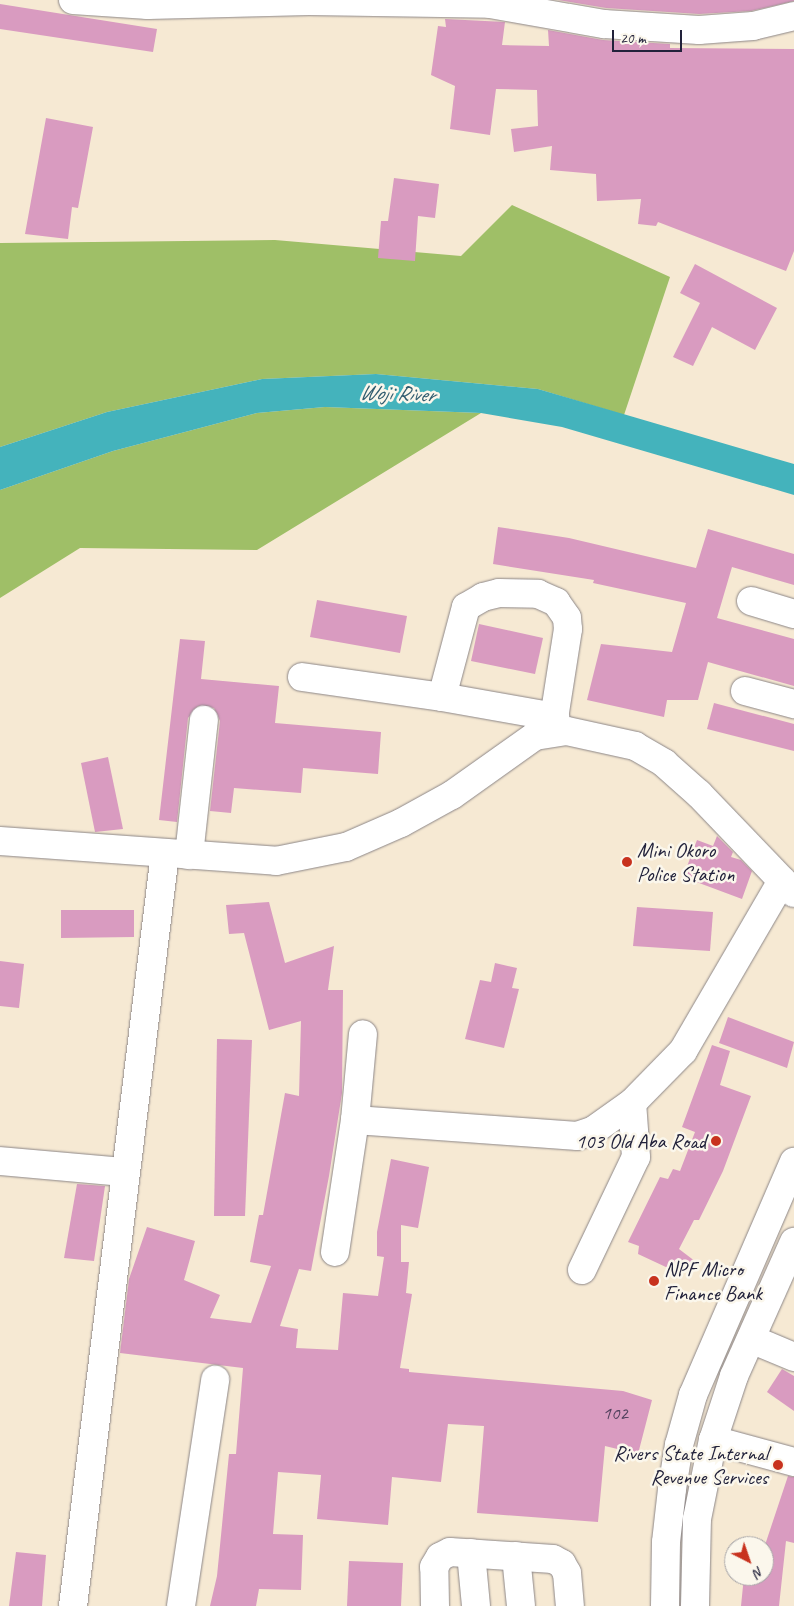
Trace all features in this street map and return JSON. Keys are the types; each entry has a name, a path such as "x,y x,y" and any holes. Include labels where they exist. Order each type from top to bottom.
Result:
{"street":[{"path":"73,0 148,5 309,1 490,4 604,24 689,30 753,26 794,16"},
{"path":"0,842 276,861 346,847 401,824 452,795 553,724 568,629 566,618 556,602 538,594 499,593 483,597 466,608 442,697"},
{"path":"751,601 794,614"},
{"path":"302,677 442,697 553,724 567,731 636,746 664,763 699,794 788,887 683,1051 632,1103 601,1126 577,1136 355,1120"},
{"path":"744,691 794,704"},
{"path":"73,1606 124,1172 177,855 204,720"},
{"path":"335,1252 355,1120 363,1034"},
{"path":"582,1270 636,1157 632,1103"},
{"path":"0,1161 124,1172"},
{"path":"666,1606 666,1542 672,1489 680,1444 693,1395 794,1162"},
{"path":"696,1606 697,1519 713,1440 751,1339 794,1242"},
{"path":"751,1339 794,1356"},
{"path":"181,1606 215,1380"},
{"path":"713,1440 794,1462"},
{"path":"436,1606 434,1567 440,1557 450,1552 553,1559 562,1564 567,1573 570,1606"},
{"path":"471,1553 476,1606"},
{"path":"516,1556 521,1606"}],"green space":[{"path":"512,205 670,277 624,415 538,389 376,374 262,379 107,412 0,447 0,243 275,240 461,256"},
{"path":"325,407 481,413 257,550 80,548 0,598 0,490 113,451 257,413"}],"water":[{"name":"Woji River","path":"376,374 538,389 794,464 794,495 562,427 481,413 325,407 257,413 113,451 0,490 0,447 107,412 262,379"}],"building":[{"path":"558,0 794,1 751,11 699,14 606,8"},
{"path":"0,4 157,29 153,52 0,29"},
{"path":"445,19 505,22 502,45 549,46 548,30 603,40 670,44 670,48 794,49 794,251 786,271 658,222 656,226 638,224 641,199 597,201 596,174 550,170 552,146 514,152 511,129 538,126 537,90 496,89 490,135 450,129 455,86 431,75 438,26 446,27"},
{"path":"46,118 93,127 78,208 72,207 68,239 25,234"},
{"path":"394,178 439,184 435,218 418,216 415,261 378,258 381,221 388,221"},
{"path":"695,264 777,308 755,350 712,327 693,366 673,357 700,303 680,293"},
{"path":"498,527 569,538 696,568 708,529 794,554 794,585 732,567 717,618 794,639 794,686 708,662 698,700 667,700 664,717 587,700 601,644 672,652 686,603 593,583 594,580 493,564"},
{"path":"317,600 407,616 400,653 310,637"},
{"path":"479,624 543,638 535,674 471,661"},
{"path":"180,639 205,641 201,679 279,686 275,723 381,732 378,774 303,768 301,793 234,788 231,813 210,811 220,721 214,708 198,706 188,718 177,822 159,820"},
{"path":"714,703 794,724 794,751 707,729"},
{"path":"108,757 123,829 95,832 81,763"},
{"path":"717,836 733,852 731,857 741,860 752,871 742,899 683,877 697,840 713,846"},
{"path":"269,902 285,963 334,946 328,990 343,990 342,1093 329,1176 311,1271 299,1269 280,1326 298,1329 296,1348 338,1350 343,1293 378,1296 384,1257 377,1256 377,1232 391,1159 429,1167 418,1228 401,1225 401,1262 409,1262 406,1293 412,1294 400,1368 409,1369 409,1372 623,1391 652,1400 638,1454 605,1446 598,1522 477,1513 484,1426 448,1424 441,1482 392,1477 388,1525 317,1519 321,1475 278,1472 273,1534 303,1535 301,1590 259,1589 256,1606 210,1606 217,1576 229,1454 236,1454 243,1368 120,1353 129,1279 147,1227 195,1241 184,1280 220,1295 210,1318 251,1323 271,1266 250,1262 259,1215 263,1215 285,1093 299,1096 301,1021 269,1030 244,933 229,934 226,905"},
{"path":"637,907 713,912 710,951 633,946"},
{"path":"61,910 134,910 134,937 61,938"},
{"path":"0,961 24,964 19,1008 0,1006"},
{"path":"495,963 517,968 512,988 519,989 504,1048 465,1039 480,980 491,982"},
{"path":"728,1017 794,1042 787,1068 719,1043"},
{"path":"217,1039 252,1040 245,1216 214,1216"},
{"path":"712,1045 730,1051 720,1085 751,1096 723,1171 699,1220 694,1220 679,1249 700,1265 672,1263 668,1268 638,1254 639,1246 628,1242 660,1177 668,1179 673,1169 680,1171 695,1132 682,1127"},
{"path":"77,1184 105,1186 94,1261 64,1258"},
{"path":"782,1369 794,1376 794,1411 767,1392"},
{"path":"788,1476 794,1477 794,1543 786,1541 779,1606 741,1606 743,1586 774,1586 774,1536 768,1536"},
{"path":"16,1552 46,1555 42,1606 9,1606"},
{"path":"349,1561 403,1563 401,1606 347,1606"}],"place":[{"name":"Mini Okoro Police Station","path":"627,862"},
{"name":"103 Old Aba Road","path":"716,1141"},
{"name":"NPF Micro Finance Bank","path":"654,1281"},
{"name":"Rivers State Internal Revenue Services","path":"778,1465"}]}
